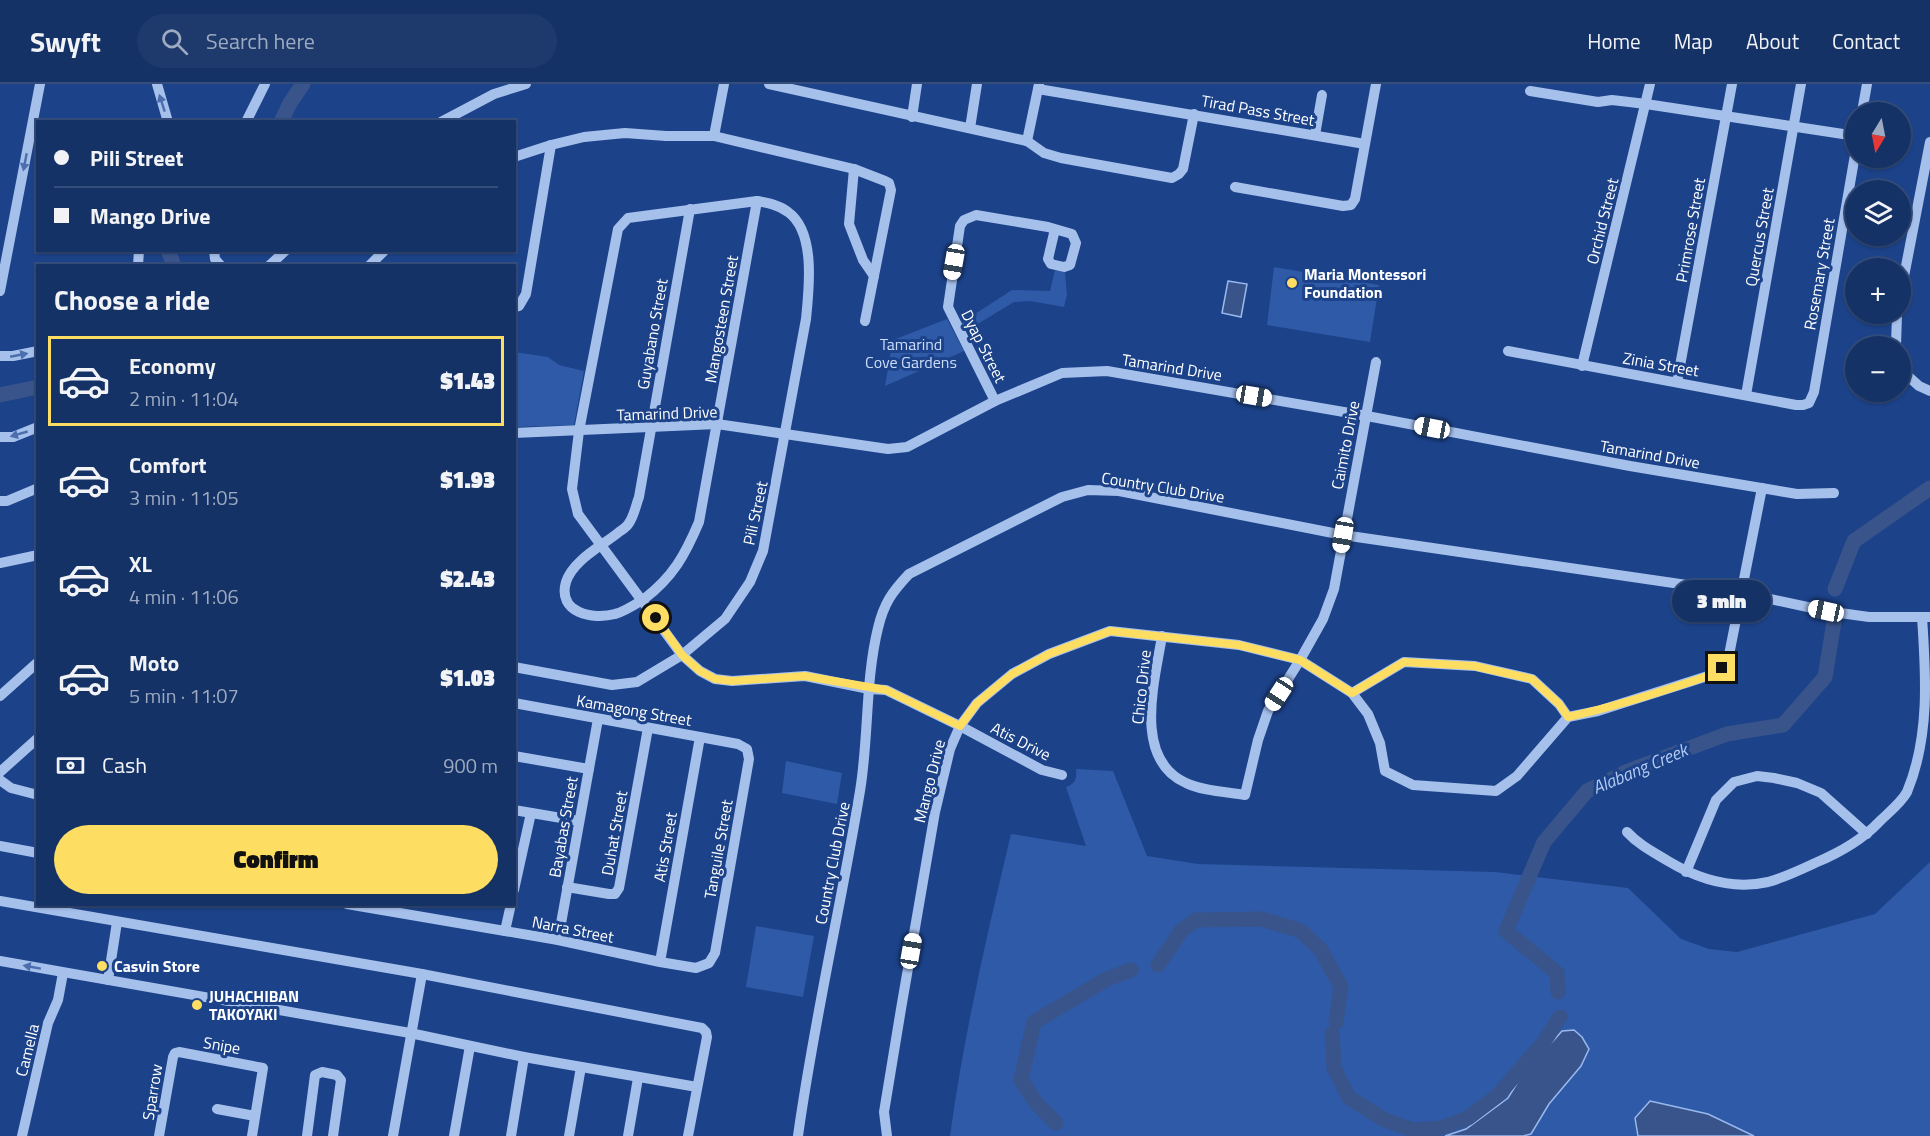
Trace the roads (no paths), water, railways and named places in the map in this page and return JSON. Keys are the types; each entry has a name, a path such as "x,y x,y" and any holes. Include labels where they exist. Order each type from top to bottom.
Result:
{"street":[{"path":"0,291 4,252 40,84"},
{"path":"157,84 167,120"},
{"path":"247,120 265,84"},
{"path":"445,120 494,94 526,84"},
{"path":"714,136 724,84"},
{"path":"769,84 1028,141 1044,153 1061,158 1172,178 1183,169 1194,114"},
{"path":"912,117 917,84"},
{"path":"970,128 977,84"},
{"path":"1235,187 1343,206 1351,205 1355,199 1376,84"},
{"name":"Orchid Street","path":"1582,366 1650,84"},
{"name":"Primrose Street","path":"1677,382 1732,84"},
{"name":"Quercus Street","path":"1746,395 1801,84"},
{"path":"1864,102 1867,84"},
{"path":"1028,141 1039,86"},
{"name":"Tirad Pass Street","path":"1039,86 1365,144"},
{"path":"1530,91 1598,102 1612,100 1646,104 1845,134"},
{"path":"1315,135 1322,95"},
{"path":"516,156 584,137 625,133 714,136 854,169 885,181 891,186 865,321"},
{"path":"1908,258 1930,142"},
{"path":"516,307 519,306 526,294 551,145"},
{"name":"Rosemary Street","path":"1809,403 1814,392 1853,168"},
{"path":"854,169 849,224 863,260 874,276"},
{"name":"Pili Street","path":"757,201 777,206 790,213 801,231 808,255 810,280 806,319 764,551 750,582 725,619 682,655 578,514 572,489 579,431 618,229 628,218 757,201"},
{"name":"Mangosteen Street","path":"642,600 669,577 686,554 699,522 757,201"},
{"name":"Guyabano Street","path":"642,600 615,614 585,616 574,610 564,592 566,581 580,562 629,524 639,497 690,209"},
{"name":"Dyap Street","path":"995,401 948,307 960,226 964,220 976,215 1055,229"},
{"path":"271,264 284,252"},
{"path":"371,264 383,252"},
{"path":"0,356 36,351"},
{"name":"Zinia Street","path":"1508,351 1796,405 1809,403"},
{"name":"Caimito Drive","path":"1343,535 1376,362"},
{"name":"Tamarind Drive","path":"516,433 717,424 867,448 888,449 907,447 995,401 1062,373 1107,371 1367,416 1618,464 1797,494 1834,493"},
{"path":"1911,379 1930,391"},
{"path":"0,437 13,437 36,428"},
{"path":"1352,693 1404,662 1474,666 1532,679 1559,704 1568,717 1598,711 1714,674 1728,660 1762,488"},
{"path":"0,501 7,501 36,490"},
{"name":"Country Club Drive","path":"798,1136 805,1085 861,788 869,689 878,628 891,592 909,574 1062,496 1088,490 1119,491 1343,535 1742,593 1826,611 1869,617 1926,617"},
{"name":"Chico Drive","path":"1162,636 1150,729 1158,757 1171,774 1187,784 1245,795 1258,740 1268,711 1323,619 1334,589 1343,535"},
{"path":"0,563 36,555"},
{"path":"1627,832 1639,844 1686,872 1706,880 1741,884 1768,882 1838,853 1867,834 1906,793 1919,758 1926,726 1926,617"},
{"name":"Mango Drive","path":"887,1136 884,1112 935,812 950,749 960,726 977,703 1012,674 1049,654 1110,631 1239,645 1300,660 1352,693 1368,714 1380,743 1385,771 1413,784 1496,791 1517,776 1568,717"},
{"path":"516,667 612,685 637,682 682,655"},
{"name":"Atis Drive","path":"682,655 700,671 715,679 732,681 805,676 869,689 886,690 1042,770 1062,775"},
{"path":"0,696 36,664"},
{"name":"Kamagong Street","path":"516,703 738,744 747,749"},
{"name":"Bayabas Street","path":"558,940 598,718"},
{"name":"Duhat Street","path":"567,887 609,894 615,894 619,888 648,728"},
{"name":"Atis Street","path":"660,962 700,737"},
{"path":"0,772 36,740"},
{"name":"Tanguile Street","path":"715,953 748,759 747,749"},
{"path":"516,756 589,769"},
{"path":"1686,872 1716,800 1734,782 1757,776 1797,783 1821,793 1867,834"},
{"path":"0,780 11,788 36,794"},
{"path":"516,810 579,821"},
{"path":"516,878 531,813"},
{"path":"0,846 36,853"},
{"path":"0,901 422,974 695,1026 706,1032 707,1037 688,1136"},
{"name":"Narra Street","path":"359,906 558,940 696,968 709,963 715,953"},
{"path":"506,931 511,906"},
{"path":"108,980 117,922"},
{"path":"0,961 410,1033 525,1057 697,1087"},
{"name":"Camella","path":"22,1136 48,1023 58,1000 63,973"},
{"path":"393,1136 422,974"},
{"path":"454,1136 470,1046"},
{"name":"Snipe","path":"175,1053 263,1068 255,1116"},
{"name":"Sparrow","path":"159,1136 175,1053"},
{"path":"511,1136 525,1057"},
{"path":"569,1136 581,1067"},
{"path":"319,1136 307,1135 315,1075 322,1072 337,1075 341,1080 333,1136"},
{"path":"628,1136 638,1078"},
{"path":"217,1109 255,1116 252,1136"}],"waterway":[{"path":"282,120 303,84"},
{"path":"169,252 173,264"},
{"path":"0,395 36,387"},
{"name":"Alabang Creek","path":"1835,589 1854,541 1930,488"},
{"name":"Alabang Creek","path":"1558,992 1557,973 1506,931 1544,842 1587,791 1628,771 1727,734 1783,725 1825,677 1834,622"},
{"name":"Alabang Creek","path":"1158,965 1181,931 1196,920 1262,919 1301,931 1321,950 1341,987 1336,1022"},
{"name":"Alabang Creek","path":"1056,1123 1037,1104 1021,1080 1034,1022 1107,979 1131,970"},
{"name":"Alabang Creek","path":"1332,1034 1334,1068 1349,1098 1385,1120 1413,1130 1441,1128 1468,1118 1498,1095 1544,1042 1560,1017"}],"place":[{"name":"Maria Montessori Foundation","path":"1292,283"},
{"name":"Casvin Store","path":"102,966"},
{"name":"JUHACHIBAN TAKOYAKI","path":"197,1005"}],"park label":[{"name":"Tamarind Cove Gardens","path":"911,353"}]}
